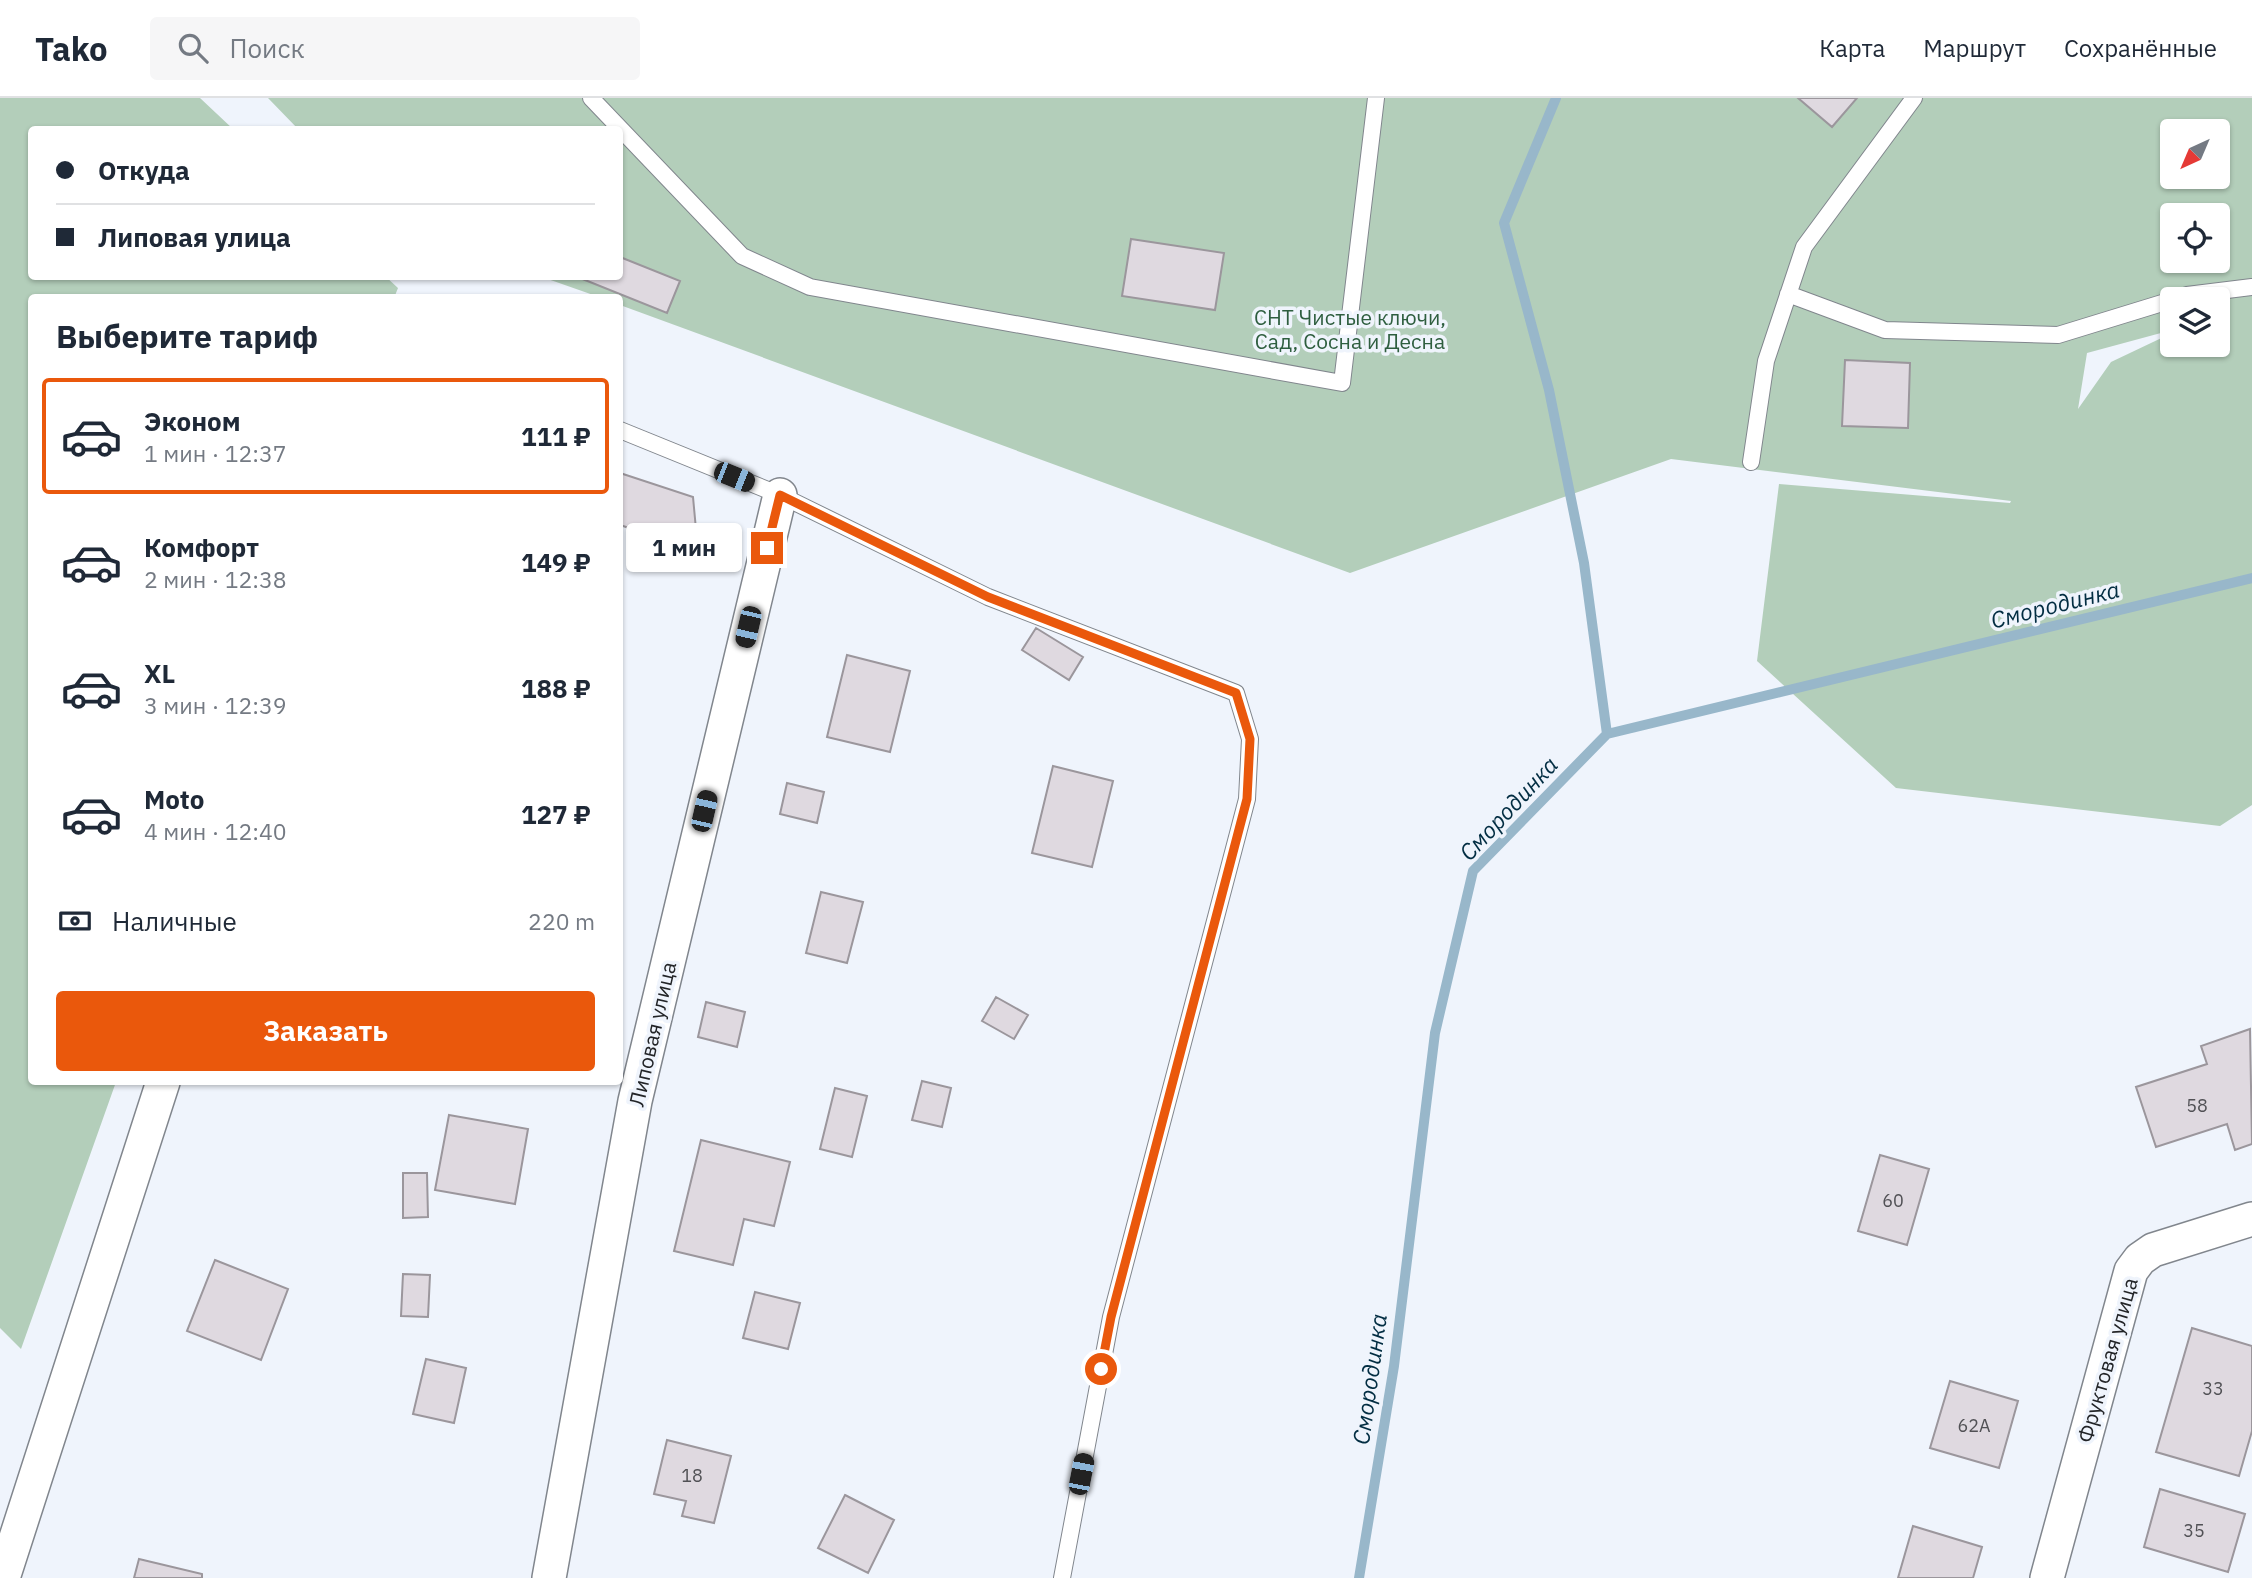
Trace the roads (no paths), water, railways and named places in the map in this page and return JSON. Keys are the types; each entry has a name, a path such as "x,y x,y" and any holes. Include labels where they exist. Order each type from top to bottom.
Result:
{"street":[{"name":"Липовая улица","path":"549,1578 635,1101 780,495"},
{"path":"3,1578 162,1085"},
{"name":"Фруктовая улица","path":"2047,1578 2131,1271 2140,1259 2154,1250 2252,1219"}],"lane":[{"path":"591,98 618,126"},
{"path":"623,131 742,256 810,288 1342,383 1376,98"},
{"path":"1751,462 1766,361 1804,247 1914,98"},
{"path":"2230,290 2252,287"},
{"path":"1788,294 1885,330 2058,335 2160,304"},
{"path":"623,431 780,495 988,597 1236,693 1250,739 1247,799 1111,1317 1062,1578"}],"waterway":[{"path":"1556,98 1504,223 1549,390 1584,563 1607,734"},
{"name":"Смородинка","path":"1359,1578 1394,1366 1435,1033 1473,871 1607,734 2252,578"}],"park label":[{"name":"СНТ Чистые ключи, Сад, Сосна и Десна","path":"1350,329"}]}
